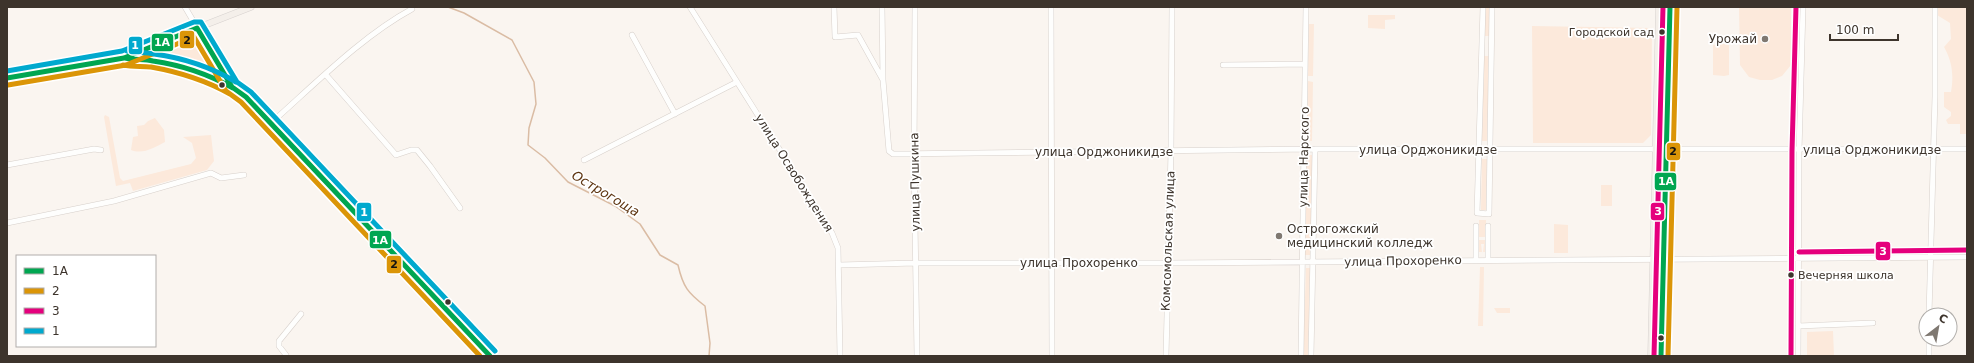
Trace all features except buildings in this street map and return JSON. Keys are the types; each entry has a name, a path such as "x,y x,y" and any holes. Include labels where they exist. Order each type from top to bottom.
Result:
{"main road":[{"path":"7,78 124,58 251,7"},
{"path":"1651,356 1659,7"},
{"path":"1661,356 1665,259 1670,7"},
{"path":"124,58 160,62 210,76 232,87 246,97 490,356"}],"street":[{"path":"185,7 232,87"},
{"name":"улица Освобождения","path":"690,7 832,233 838,248 840,356"},
{"path":"834,7 835,37 858,35 883,80"},
{"path":"882,7 883,80"},
{"name":"улица Пушкина","path":"915,7 914,154 916,356"},
{"path":"1051,7 1053,264 1052,356"},
{"name":"Комсомольская улица","path":"1166,356 1167,263 1171,151 1172,7"},
{"name":"улица Нарского","path":"1301,356 1306,7"},
{"path":"1483,7 1477,214 1489,214 1492,7"},
{"path":"1798,356 1799,151 1803,7"},
{"path":"1929,307 1935,96 1935,7"},
{"path":"271,123 392,20 412,9"},
{"path":"632,35 675,114"},
{"path":"1482,49 1491,49"},
{"path":"1223,65 1305,64"},
{"path":"326,75 396,155 411,150 416,150 430,166 460,208"},
{"name":"улица Орджоникидзе","path":"883,80 889,151 893,154 1315,149 1799,151 1967,150"},
{"path":"584,160 737,82"},
{"path":"7,165 94,149 101,150"},
{"name":"улица Нарского","path":"1311,356 1315,149"},
{"path":"7,223 114,201 211,173 221,178 244,175"},
{"path":"1476,226 1476,261"},
{"path":"1488,226 1488,260"},
{"name":"улица Прохоренко","path":"839,265 916,263 1053,264 1967,257"},
{"path":"286,356 279,346 279,341 301,314"},
{"path":"1798,326 1873,323"}],"shaded area":[{"path":"1485,7 1490,7 1489,36 1485,36"},
{"name":"Урожай","path":"1739,7 1791,7 1791,65 1782,76 1772,80 1760,80 1749,77 1740,65"},
{"path":"1937,7 1967,7 1967,134 1960,134 1960,124 1948,124 1946,120 1951,116 1951,112 1944,107 1944,92 1951,92 1952,74 1951,63 1944,47 1951,39 1950,23 1937,15"},
{"path":"1662,11 1667,11 1664,139 1659,139"},
{"path":"1368,15 1395,15 1395,19 1385,20 1385,29 1368,28"},
{"path":"1309,24 1314,24 1313,76 1308,76"},
{"name":"Городской сад","path":"1532,26 1652,28 1651,135 1643,143 1533,143"},
{"path":"193,35 199,37 217,68 213,73 159,58 137,55"},
{"path":"1713,45 1729,45 1729,75 1713,75"},
{"path":"1484,56 1489,56 1487,141 1482,141"},
{"path":"1308,81 1313,82 1312,141 1307,141"},
{"path":"105,115 109,117 120,178 123,181 191,164 196,158 192,143 183,137 211,135 214,161 207,170 133,191 130,183 116,186 104,117"},
{"path":"155,118 164,130 165,142 140,152 131,150 133,137 138,136 137,126 144,125 148,121"},
{"path":"1305,155 1312,155 1311,255 1304,255"},
{"path":"1482,159 1487,159 1486,210 1481,210"},
{"path":"1658,160 1663,160 1662,245 1657,245"},
{"path":"1601,185 1612,185 1612,206 1601,206"},
{"path":"1479,220 1486,220 1486,237 1479,237"},
{"path":"1554,224 1568,225 1568,253 1554,253"},
{"path":"1478,240 1487,240 1487,252 1483,252 1484,244 1481,244 1482,252 1478,252"},
{"path":"1480,267 1484,267 1483,326 1478,326"},
{"path":"1306,268 1310,268 1308,356 1303,356"},
{"path":"1656,272 1662,272 1659,355 1654,355"},
{"path":"1494,308 1510,308 1510,313 1497,313"},
{"path":"1833,331 1834,356 1807,356 1807,332"}],"waterway":[{"name":"Острогоща","path":"448,7 464,13 512,40 534,82 536,104 529,128 528,145 545,158 568,182 615,206 640,224 660,255 678,265 687,289 705,306 710,343 709,356"}],"transit line":[{"name":"3","path":"1654,356 1663,7"},
{"name":"1А","path":"1661,356 1670,7"},
{"name":"2","path":"1668,356 1677,7"},
{"name":"3","path":"1791,356 1792,151 1796,7"},
{"name":"1","path":"7,71 122,51 194,22 201,22 237,82 251,92 495,351"},
{"name":"1А","path":"7,78 124,58 197,28 232,87 246,97 490,356"},
{"name":"2","path":"8,85 126,65 194,37 226,91 241,102 480,356"},
{"name":"1","path":"127,51 151,53 187,61 217,72 236,82"},
{"name":"1А","path":"125,58 150,60 184,68 214,78 233,88"},
{"name":"2","path":"123,65 151,67 172,71 201,81 230,94"},
{"name":"3","path":"1799,252 1967,250"}],"place":[{"name":"Городской сад","path":"1662,32"},
{"name":"Урожай","path":"1765,39"},
{"name":"Острогожский медицинский колледж","path":"1279,236"},
{"name":"Вечерняя школа","path":"1791,275"}]}
